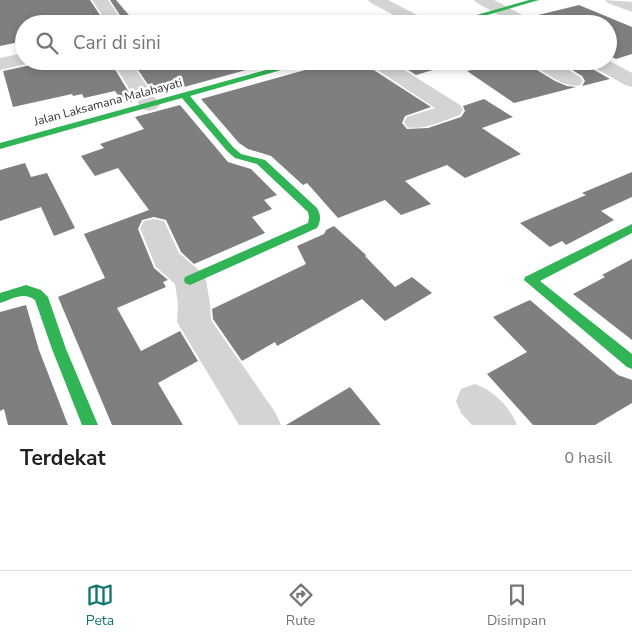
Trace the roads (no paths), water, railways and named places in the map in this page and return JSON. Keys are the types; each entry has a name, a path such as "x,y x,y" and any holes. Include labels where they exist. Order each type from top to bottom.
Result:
{"main road":[{"path":"479,15 536,0"},
{"name":"Jalan Laksamana Malahayati","path":"0,146 276,70"},
{"path":"166,100 238,156 261,162 313,212 315,218 313,225 190,280"},
{"path":"632,228 530,280 632,363"},
{"path":"0,298 26,290 35,291 41,297 59,349 90,425"}],"street":[{"path":"376,0 405,15"},
{"path":"482,0 511,15"},
{"path":"613,0 632,7"},
{"path":"0,64 15,61"},
{"path":"131,70 166,100"},
{"path":"147,70 166,100"},
{"path":"390,70 450,110 414,122"},
{"path":"555,70 574,81"},
{"path":"613,70 632,81"},
{"path":"154,228 167,260 190,280 194,304 194,322 261,425"}]}
